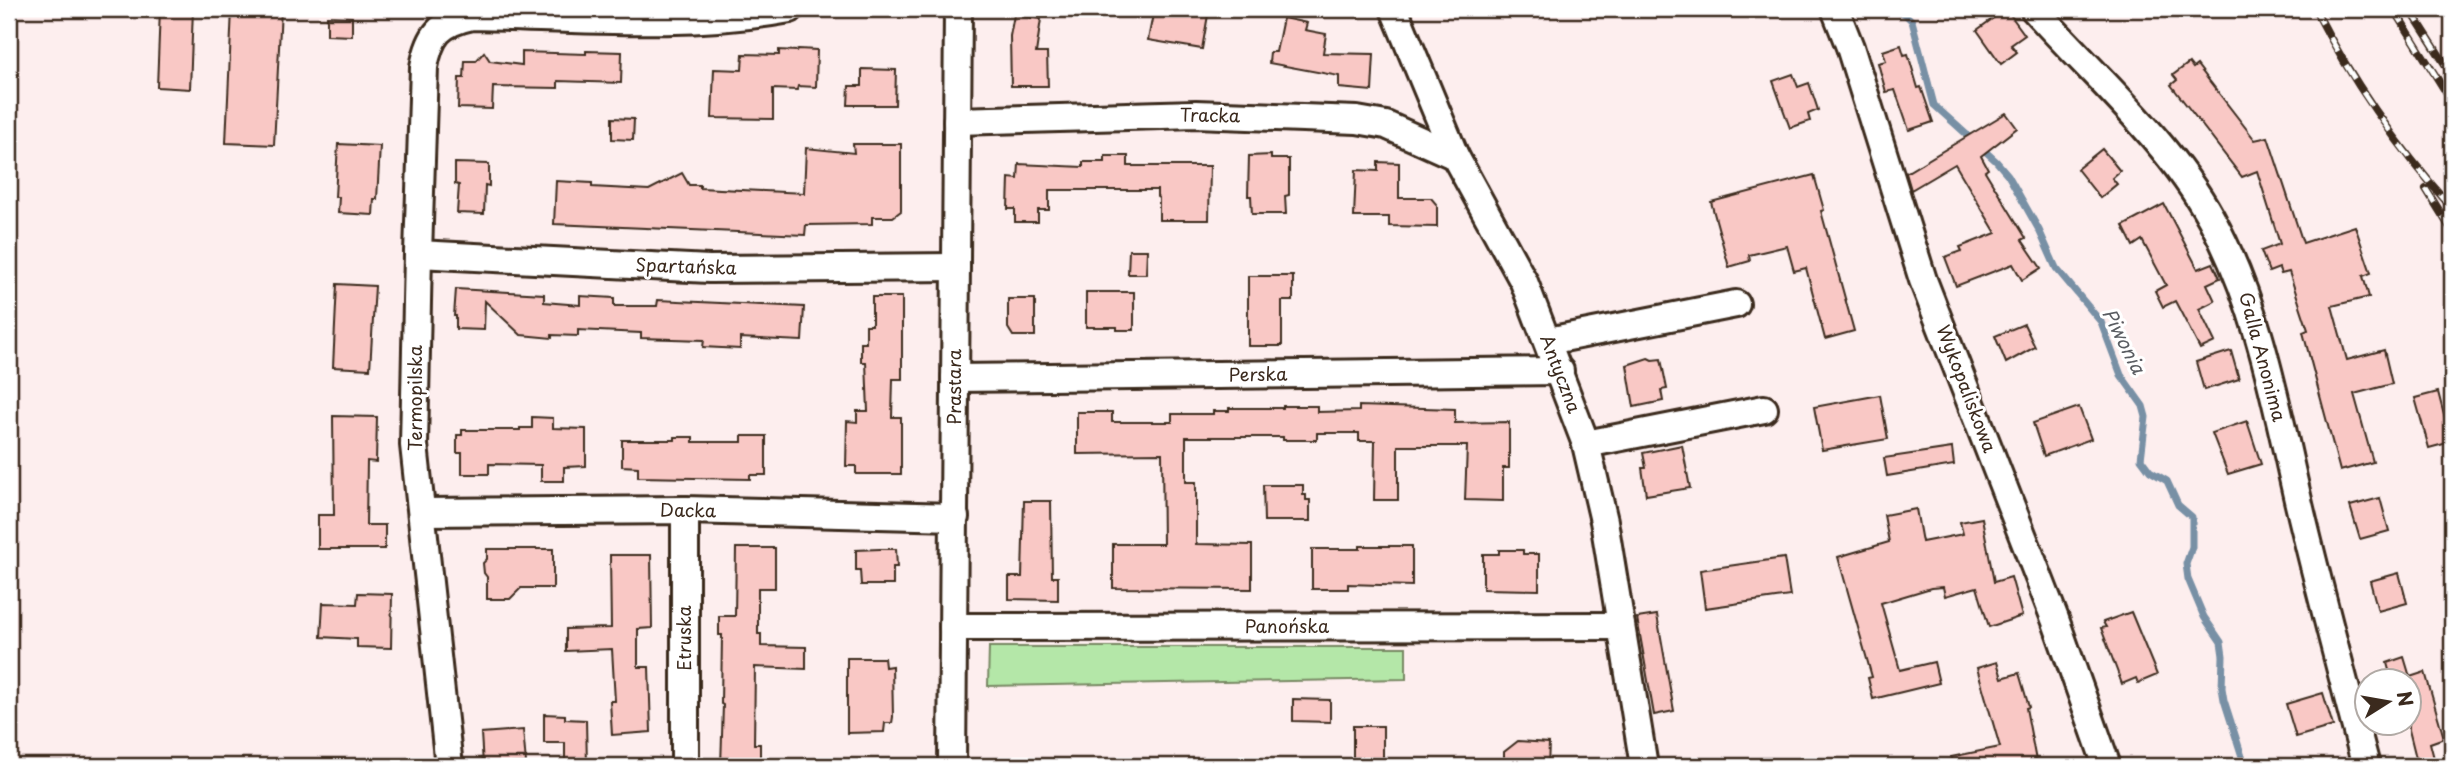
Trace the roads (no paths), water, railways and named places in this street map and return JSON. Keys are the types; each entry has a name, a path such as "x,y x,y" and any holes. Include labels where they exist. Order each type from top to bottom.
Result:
{"street":[{"name":"Termopilska","path":"449,766 414,445 424,67 428,48 438,31 453,20 472,16 701,20 790,9"},
{"name":"Prastara","path":"952,766 958,9"},
{"name":"Antyczna","path":"1394,9 1455,156 1524,282 1586,444 1604,521 1644,766"},
{"name":"Wykopaliskowa","path":"1835,9 1850,47 1923,280 2055,619 2107,766"},
{"name":"Galla Anonima","path":"2034,9 2144,128 2184,177 2211,218 2239,278 2262,344 2300,509 2366,766"},
{"name":"Tracka","path":"957,121 1196,114 1357,120 1386,125 1455,156"},
{"name":"Spartańska","path":"418,254 709,269 956,267"},
{"path":"1548,341 1737,304"},
{"name":"Perska","path":"955,378 1560,371"},
{"path":"1586,444 1765,409"},
{"name":"Dacka","path":"422,512 685,510 954,517"},
{"name":"Etruska","path":"685,510 685,766"},
{"name":"Panońska","path":"953,627 1621,626"}],"waterway":[{"name":"Piwonia","path":"1889,9 1905,14 1912,21 1934,105 2008,175 2039,230 2056,268 2101,322 2121,375 2143,406 2146,417 2141,459 2150,471 2167,481 2178,505 2192,517 2192,547 2186,564 2188,579 2204,617 2221,642 2224,700 2245,766"}],"railway":[{"path":"2315,9 2344,62 2377,113 2452,208"},
{"path":"2394,9 2452,102"},
{"path":"2410,9 2452,75"},
{"path":"2426,189 2452,231"}]}
